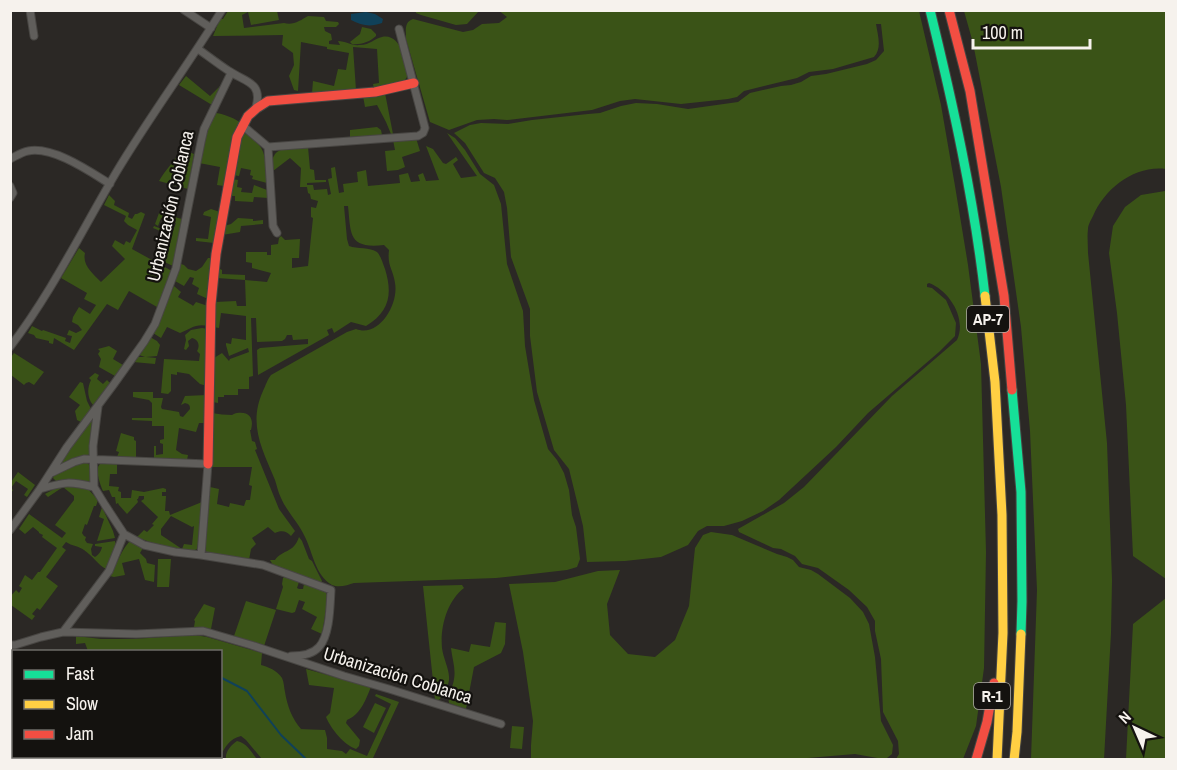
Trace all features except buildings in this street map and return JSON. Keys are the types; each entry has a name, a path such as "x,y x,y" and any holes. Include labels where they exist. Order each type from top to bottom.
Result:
{"main road":[{"name":"AP-7","path":"930,10 955,114 973,211 987,303 995,382 1001,492 1003,633 997,759"},
{"name":"AP-7","path":"949,10 970,92 1004,296 1020,492 1022,601 1014,759"},
{"path":"208,464 211,304 216,254 237,137 242,125 256,107 268,101 375,92 414,83"},
{"path":"1022,601 1028,616 1023,759"},
{"name":"R-1","path":"976,759 990,712 996,645 1003,633"}],"street":[{"path":"30,10 34,36"},
{"path":"184,10 211,28"},
{"path":"10,347 49,288 160,102 198,49 222,10"},
{"path":"242,125 268,147 418,136 423,133 425,129 399,29"},
{"path":"198,49 231,73 252,84 257,92 256,107"},
{"name":"Urbanización Coblanca","path":"10,530 155,324 176,267 204,129 231,73"},
{"path":"268,147 273,225 277,233"},
{"path":"10,159 28,151 49,152 75,163 110,184"},
{"path":"10,186 13,193 10,198"},
{"name":"Urbanización Coblanca","path":"94,487 94,438 99,405"},
{"path":"49,474 84,459 208,464 201,555"},
{"path":"40,489 64,482 75,482 94,487 124,534 109,571 63,632"},
{"name":"Urbanización Coblanca","path":"124,534 144,545 175,552 263,565 331,590 327,628 319,647 310,653 286,657"},
{"name":"Urbanización Coblanca","path":"10,645 63,632 136,634 203,631 501,724"}],"green space":[{"path":"479,10 467,24 456,25 421,15 416,11"},
{"path":"498,10 919,11 941,105 968,265 981,364 986,552 984,668 976,726 963,759 896,759 899,754 898,741 883,712 881,659 875,621 867,607 849,590 818,568 802,564 795,556 739,532 738,529 784,503 804,487 892,396 957,340 960,323 950,299 937,287 927,284 927,287 932,288 946,300 956,323 955,336 868,413 836,447 779,500 742,521 724,526 707,526 698,531 688,545 661,557 587,562 583,526 569,469 554,450 537,392 530,336 530,309 511,257 504,192 495,178 484,173 465,143 454,133 470,125 481,123 508,124 600,113 636,103 688,109 738,102 750,93 791,85 811,76 876,60 884,51 881,24 876,24 879,46 874,57 833,69 809,72 797,78 744,91 737,97 728,99 681,104 635,99 592,110 507,120 477,120 449,130 430,122 406,39 408,22 413,19 463,32 473,30 482,24 499,23 507,17"},
{"path":"228,11 277,11 279,20 251,25 248,12 242,15 244,28 294,23 308,16 324,17 326,21 339,24 336,27 324,27 325,31 331,34 332,40 329,44 340,45 338,41 364,45 379,38 394,39 402,50 409,75 402,83 374,89 373,84 379,83 377,49 353,47 356,90 312,93 313,81 334,86 338,69 346,70 349,53 301,42 298,91 294,90 289,76 294,65 293,53 282,45 283,35 213,36 220,19 223,19"},
{"path":"964,11 1166,11 1166,169 1143,171 1122,180 1098,206 1089,224 1088,232 1088,253 1107,443 1112,580 1104,759 1031,759 1037,590 1030,431 1021,327 1001,187 973,43"},
{"path":"362,27 371,29 376,36 365,43 352,44 350,42 360,34"},
{"path":"186,76 210,96 222,84 212,105 179,85"},
{"path":"385,93 393,134 377,105 365,107 363,96"},
{"path":"215,113 237,120 242,124 224,186 217,185 220,167 199,163 204,140"},
{"path":"377,127 381,130 382,135 350,137 350,130"},
{"path":"243,132 257,143 264,153 267,183 252,179 251,170 241,168 239,176 233,175 238,143"},
{"path":"447,133 455,138 480,174 494,185 501,204 507,264 523,311 525,346 534,400 548,449 564,473 569,490 580,559 577,567 496,578 354,583 340,586 326,581 318,570 308,543 279,494 258,436 259,403 271,375 347,332 356,329 372,329 386,317 394,300 395,291 389,250 384,245 372,246 358,242 351,232 348,206 344,206 349,246 374,250 382,260 385,269 389,295 380,315 366,326 351,322 334,333 332,328 327,330 329,335 258,375 257,350 308,344 308,339 293,340 292,335 287,335 282,341 257,342 256,318 251,318 253,376 249,377 249,389 238,389 238,395 224,395 224,397 218,397 218,403 213,402 214,358 222,353 229,361 249,352 248,348 229,356 226,343 231,344 232,338 246,340 246,316 221,313 219,328 214,327 215,302 236,301 237,306 246,306 245,280 267,282 271,273 252,268 252,263 246,262 246,252 267,252 267,255 271,255 271,245 278,244 281,236 285,240 300,239 299,258 292,258 292,268 308,266 313,218 311,207 316,208 318,201 311,199 307,187 300,187 301,168 290,158 273,171 273,159 276,153 284,149 308,147 310,169 314,170 315,180 326,180 326,182 307,183 307,185 313,185 314,190 327,189 328,195 331,194 328,179 332,178 331,168 335,167 339,193 344,192 343,184 358,182 357,172 366,170 368,186 400,183 399,175 408,173 411,182 420,181 418,175 423,173 426,181 439,180 426,146 433,149 443,163 446,164 456,157 458,160 453,164 461,178 477,176"},
{"path":"416,138 420,151 402,157 405,167 387,171 385,151 395,150 393,140"},
{"path":"181,149 194,154 188,189 159,181"},
{"path":"233,179 238,180 237,187 242,188 241,192 252,193 254,185 267,190 268,198 254,197 253,202 235,201 235,196 231,196 227,216"},
{"path":"1166,191 1166,579 1133,556 1126,405 1109,253 1113,226 1125,207 1141,195"},
{"path":"109,195 115,201 114,205 129,213 128,217 132,219 135,214 141,212 145,214 132,249 172,271 157,307 129,291 118,310 107,304 74,350 54,338 53,344 36,338 28,333 32,326 66,338 65,341 70,343 72,336 67,335 69,330 76,333 82,330 72,322 79,307 90,314 96,305 84,299 87,293 61,278 79,248 85,253 85,261 89,269 101,282 125,259 112,246 115,240 124,245 126,241 130,243 137,230 124,221 126,216 104,205"},
{"path":"211,209 220,212 214,243 196,241 196,238 208,239 211,217 203,215"},
{"path":"159,213 182,219 173,266 160,260 170,235 153,228 154,226 172,233 176,223 161,218 158,226 155,224"},
{"path":"238,218 263,220 263,224 241,226 240,232 222,235 224,226"},
{"path":"208,258 212,258 208,299 197,294 199,288 192,284 194,278 190,277 184,286 175,281 181,264 196,271"},
{"path":"218,268 222,270 222,274 245,275 245,280 217,278"},
{"path":"174,286 181,292 178,297 193,306 196,302 208,306 208,326 197,326 180,333 167,327 161,338 153,333"},
{"path":"208,329 207,386 200,384 189,374 177,372 177,375 171,374 171,391 168,394 161,393 164,359 199,361 200,354 197,351 199,345 192,338 188,341 189,346 186,350 184,349 185,335 191,330"},
{"path":"150,337 160,345 157,356 146,357 156,358 155,364 133,362 136,357 145,357 139,355"},
{"path":"109,346 117,351 113,359 123,365 115,376 99,367 101,359 98,349"},
{"path":"14,353 44,372 34,385 29,382 24,385 11,375 11,357"},
{"path":"95,373 99,375 97,379 103,384 107,380 110,383 93,405 88,390 91,380 89,378"},
{"path":"80,382 83,383 91,409 81,422 77,420 75,411 80,405 69,397"},
{"path":"133,392 153,392 153,398 163,398 162,409 179,412 183,417 190,409 185,403 181,405 185,396 207,395 206,423 199,423 196,432 179,428 176,450 188,455 187,460 154,459 154,446 156,446 156,455 163,454 163,444 160,440 164,439 164,426 152,426 152,421 132,420 132,418 152,418 152,403 149,400 133,397"},
{"path":"212,413 232,415 245,413 248,415 251,419 252,441 255,442 257,449 255,450 279,509 295,531 291,536 284,532 275,533 268,527 252,538 256,544 251,549 249,560 208,553 199,539 197,549 193,551 171,547 151,542 137,537 144,530 147,532 158,517 141,501 144,496 139,496 138,502 127,514 118,503 116,504 115,497 112,497 109,490 103,491 98,471 102,463 117,464 117,474 110,474 109,486 119,487 121,498 131,498 132,490 144,492 166,489 166,492 162,492 162,496 166,496 165,511 169,511 170,515 202,502 200,532 210,487 219,489 217,504 229,507 230,503 244,506 246,500 250,500 252,486 249,485 252,467 211,467","holes":["171,516 194,526 192,545 184,544 182,549 161,535 161,529"]},
{"path":"91,421 90,452 81,463 91,466 92,481 68,479 57,482 53,478 63,469 60,461"},
{"path":"121,433 134,437 136,458 117,457 119,452 116,451"},
{"path":"18,472 35,485 27,497 24,495 28,489 16,481 11,488 11,482"},
{"path":"73,485 88,489 98,500 82,533 87,543 93,544 92,555 95,557 102,549 95,544 115,541 116,547 106,569 82,549 66,542 62,547 66,550 46,577 58,586 40,610 37,608 32,614 35,616 32,620 11,605 10,597 16,590 19,593 22,588 19,586 25,575 32,580 57,548 33,527 25,534 19,529 29,514 62,538 66,533 55,525 74,500 74,496 63,487 48,497 45,494 58,487"},
{"path":"102,507 115,538 97,541 104,519 99,517"},
{"path":"711,532 732,535 793,560 799,567 818,574 850,598 863,612 869,624 875,657 881,721 893,745 892,754 883,759 855,754 784,760 531,759 533,721 523,652 509,584 555,582 598,571 620,570 607,604 610,635 628,654 655,657 675,640 689,606 695,548 703,535"},
{"path":"299,537 322,581 320,585 273,565 270,560 275,560 291,549"},
{"path":"129,542 143,548 140,553 147,563 155,565 154,582 145,580 139,559 122,563 125,575 110,576"},
{"path":"158,559 171,559 169,587 157,587"},
{"path":"287,575 299,582 297,588 299,589 303,589 304,584 325,591 328,597 322,634 311,629 317,617 302,609 305,602 299,600 295,612 292,613 276,609 283,587 283,578"},
{"path":"462,585 464,588 449,607 442,632 442,648 449,680 448,686 438,701 435,700 423,586"},
{"path":"1166,598 1166,759 1126,759 1133,624"},
{"path":"246,601 276,610 264,646 234,636"},
{"path":"204,604 215,608 211,629 194,627 194,620"},
{"path":"495,622 506,623 505,644 501,653 474,667 466,709 449,703 454,675 451,648 469,652 471,644 490,647"},
{"path":"195,635 262,653 261,665 275,671 282,678 289,707 301,729 298,729 325,730 327,749 342,751 346,754 350,749 367,756 391,704 375,696 376,694 399,702 373,758 375,759 262,759 241,736 229,743 222,753 222,650 88,650 85,643 76,644 76,636 133,639"},
{"path":"10,662 12,662 12,758 62,759 11,759"},
{"path":"306,669 371,687 359,711 346,723 360,740 356,749 338,736 326,717 330,713 334,688 309,685"},
{"path":"375,703 386,708 374,733 363,727"},
{"path":"512,726 524,727 522,749 510,748"},
{"path":"237,741 246,746 257,759 226,759 229,749"}],"water":[{"path":"366,12 383,19 382,23 366,25 351,20 351,14"}],"waterway":[{"path":"222,678 247,691 281,735 307,760"}],"traffic: fast":[{"path":"930,10 962,152 985,296"},
{"path":"1012,390 1021,492 1021,634"}],"traffic: slow":[{"path":"985,296 995,382 1002,515 1003,633 997,760"},
{"path":"1014,760 1021,634"}],"traffic: jam":[{"path":"949,10 970,91 1004,296 1012,390"},
{"path":"208,464 211,304 216,254 237,137 248,116 268,101 375,92 414,83"},
{"path":"976,760 987,722 994,683"}]}
